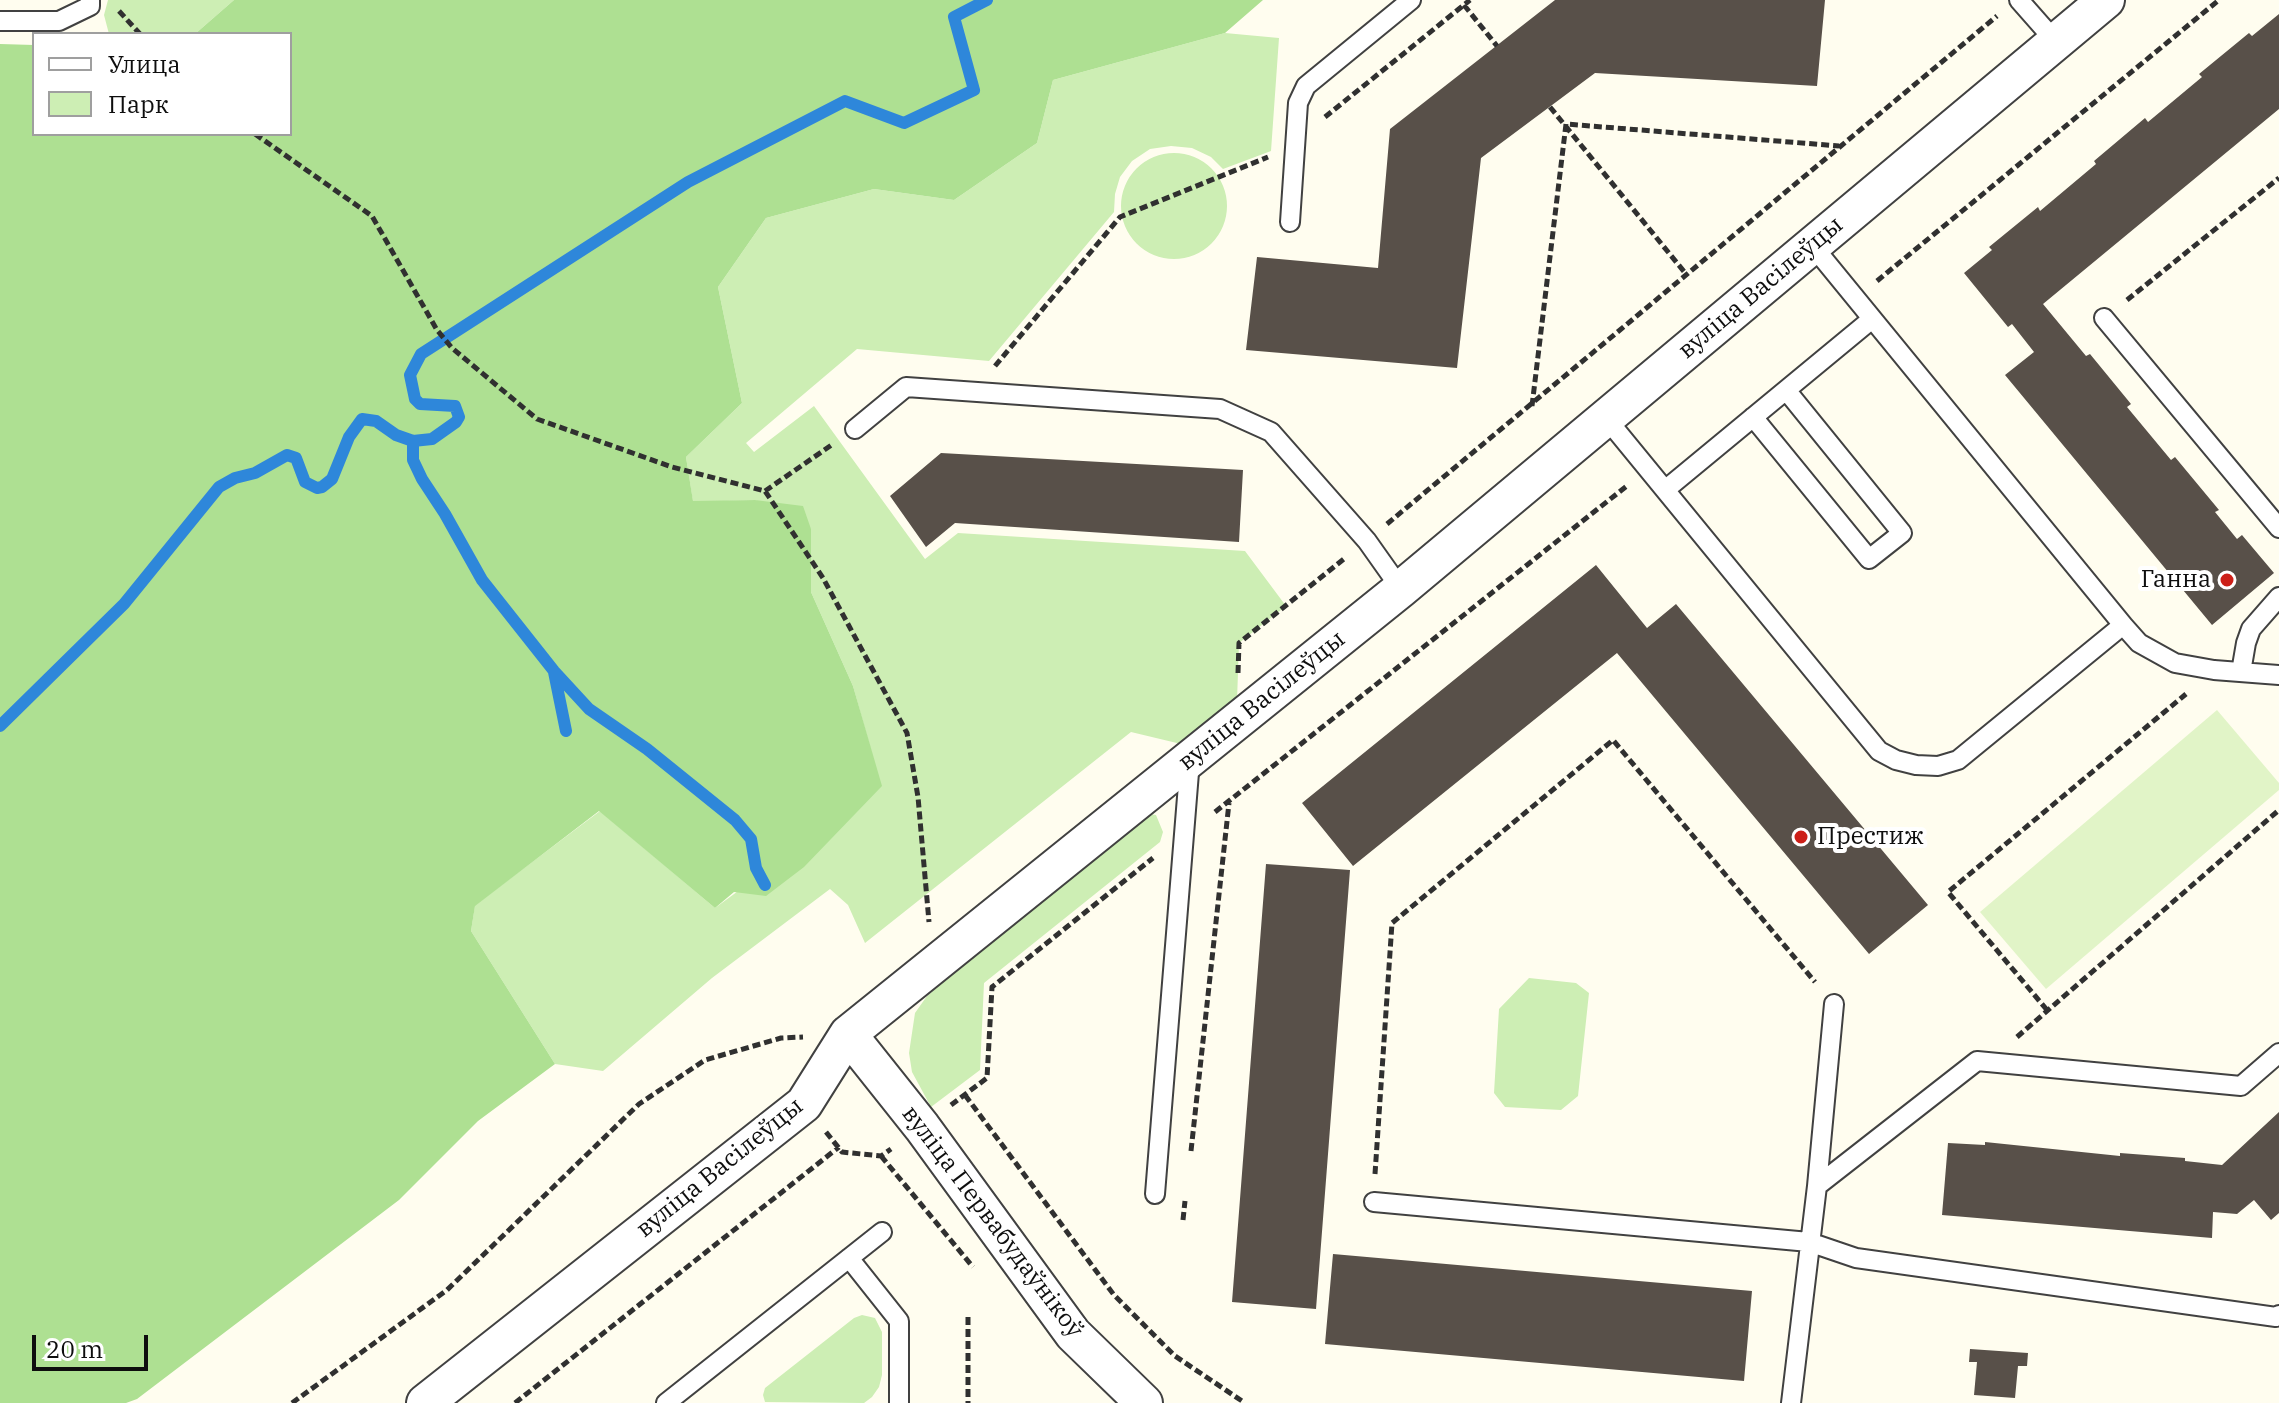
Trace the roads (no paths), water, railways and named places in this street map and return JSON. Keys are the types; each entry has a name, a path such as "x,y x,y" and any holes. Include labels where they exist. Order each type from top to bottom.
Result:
{"street":[{"name":"вуліца Васілеўцы","path":"425,1403 804,1104 848,1034 1401,589 2106,0"},
{"name":"вуліца Первабудаўнікоў","path":"848,1034 922,1127 1073,1334 1144,1403"}],"lane":[{"path":"0,21 59,21 90,6 90,0"},
{"path":"1290,222 1298,103 1306,86 1411,0"},
{"path":"2019,0 2056,42"},
{"path":"1812,245 2139,643 2175,663 2214,670 2279,675"},
{"path":"2104,318 2279,528"},
{"path":"1665,490 1872,319"},
{"path":"855,429 906,387 1220,409 1271,432 1367,541 1401,589"},
{"path":"1753,417 1869,559 1902,533 1786,390"},
{"path":"1606,418 1879,751 1896,760 1938,766 1958,760 2123,625"},
{"path":"2241,672 2251,629 2279,597"},
{"path":"1155,1194 1190,760"},
{"path":"1791,1403 1817,1186 1834,1004"},
{"path":"1817,1186 1977,1061 2241,1086 2279,1053"},
{"path":"1374,1202 1809,1242 1856,1258 2278,1317"},
{"path":"666,1403 882,1232"},
{"path":"849,1258 899,1321 899,1403"}],"waterway":[{"path":"0,726 124,604 219,487 235,478 255,473 287,455 296,458 305,482 322,487 332,479 349,437 362,419 376,421 396,435 413,441 432,439 456,422 459,417 455,406 420,404 415,399 410,375 421,354 688,182 845,101 904,123 974,90 954,17 987,0"},
{"path":"413,441 413,460 422,479 482,580 554,671 589,709 647,749 735,820 751,839 756,868 765,885"},
{"path":"554,672 566,731"}],"place":[{"name":"Ганна","path":"2227,580"},
{"name":"Престиж","path":"1801,837"}]}
